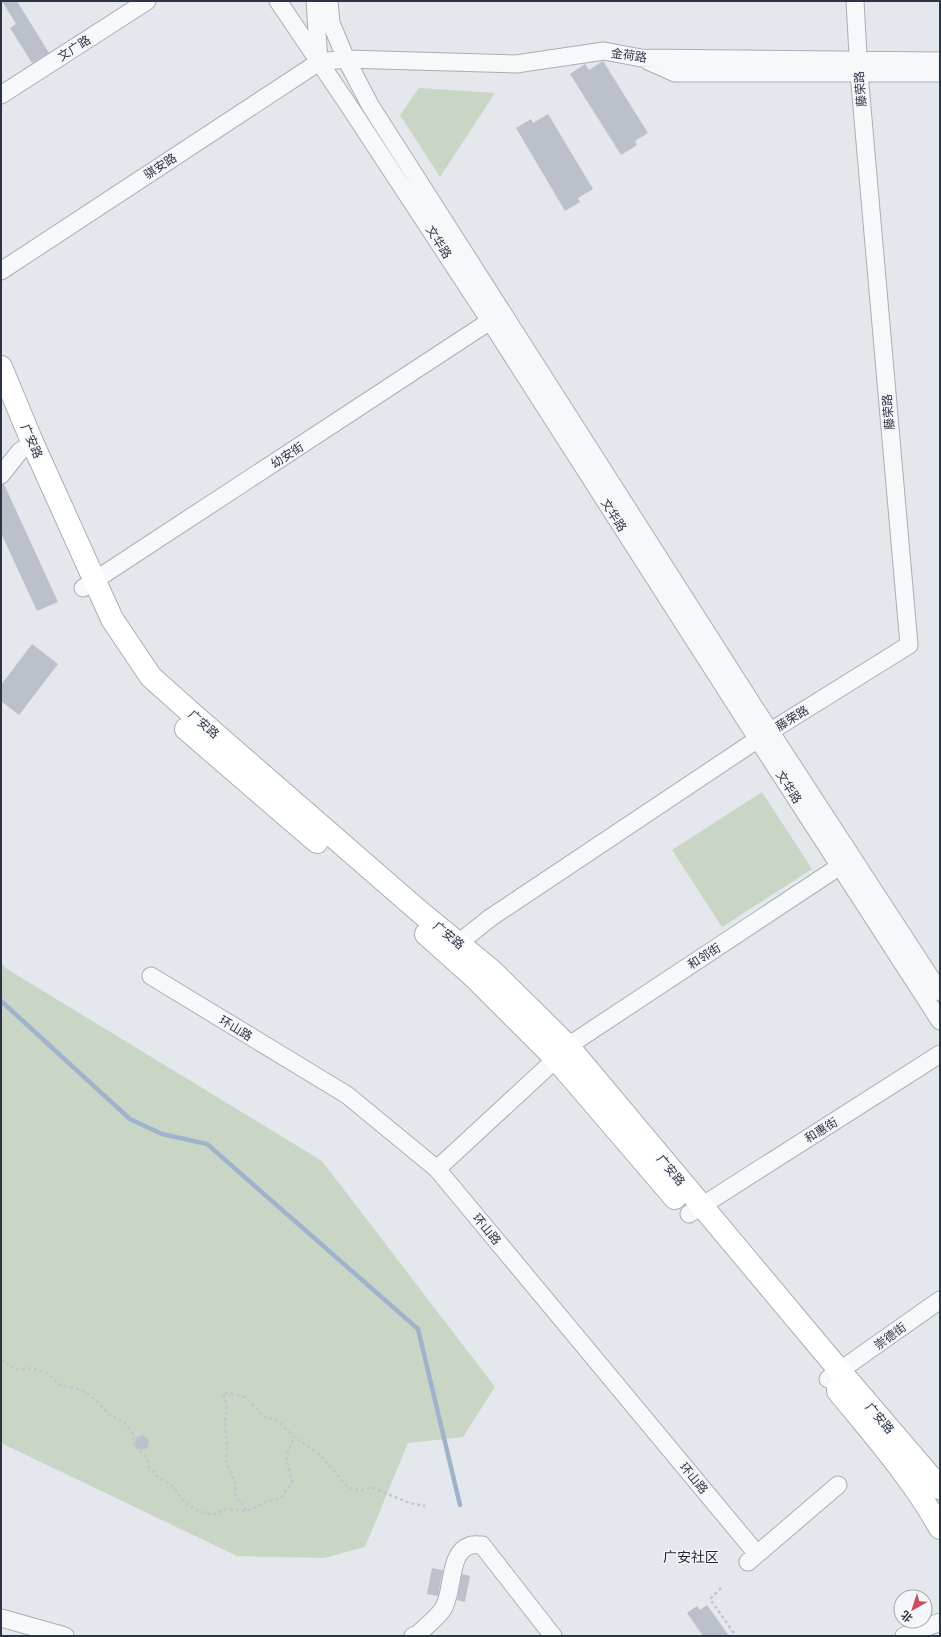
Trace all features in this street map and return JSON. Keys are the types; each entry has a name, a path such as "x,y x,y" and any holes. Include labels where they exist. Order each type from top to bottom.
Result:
{"street":[{"name":"文广路","path":"1,95 147,1"},
{"name":"文华路","path":"278,1 350,106 490,321 764,735 940,992"},
{"path":"315,1 319,62"},
{"name":"文华路","path":"329,1 331,23 346,59 370,105 513,328 764,735 840,866 940,1020"},
{"name":"藤荣路","path":"764,735 909,645 859,67 855,1"},
{"name":"金荷路","path":"319,62 346,59 516,64 604,51 641,58 859,67 940,61"},
{"name":"骐安路","path":"1,271 319,62"},
{"path":"859,67 940,73"},
{"path":"490,321 513,328"},
{"name":"幼安街","path":"89,584 490,321"},
{"name":"广安路","path":"1,367 26,448"},
{"name":"广安路","path":"1,406 26,448 89,584 152,677 452,948 491,970 834,1375 940,1488"},
{"path":"1,475 26,448"},
{"path":"452,948 490,918 764,735"},
{"name":"和邻街","path":"437,1169 562,1052 840,866"},
{"name":"环山路","path":"151,976 347,1095 437,1169 753,1558 838,1485"},
{"name":"和惠街","path":"695,1210 940,1054"},
{"name":"崇德街","path":"834,1375 940,1300"},
{"name":"广安路","path":"834,1375 930,1510 940,1528"},
{"path":"413,1636 418,1634 443,1609 451,1585 456,1559 464,1549 470,1545 482,1545 553,1636"},
{"path":"1,1618 65,1636"},
{"path":"904,1636 940,1622"}],"path":[{"path":"1,1360 16,1370 32,1368 49,1374 60,1385 75,1388 87,1393 99,1403 109,1415 124,1422 134,1435 133,1446 147,1457 149,1467 159,1478 171,1484 184,1502 196,1510 212,1515 227,1509 247,1511 266,1502 281,1498 292,1482 286,1457 294,1437"},
{"path":"247,1511 235,1496 236,1485 226,1462 227,1451 225,1421 227,1406 223,1393 238,1394 252,1402 263,1417 277,1420 294,1437 318,1453 348,1487 360,1491 370,1487 410,1503 425,1506"},
{"path":"721,1588 710,1599 736,1636"}],"green space":[{"path":"419,88 495,93 440,177 400,115"},
{"path":"762,792 812,869 722,927 672,850"},
{"path":"1,963 7,969 322,1161 495,1387 463,1437 408,1443 365,1547 324,1558 237,1556 1,1443"}],"building":[{"path":"2,1 17,1 49,53 32,63 10,28 16,24"},
{"path":"603,61 648,133 635,141 637,145 621,155 570,74 585,64 589,70"},
{"path":"548,114 593,189 578,198 580,202 565,211 516,128 531,119 533,123"},
{"path":"4,484 58,602 37,611 1,533 1,485"},
{"path":"32,644 58,664 19,715 1,701 1,685"},
{"path":"143,1435 149,1440 148,1448 141,1450 135,1446 136,1438"},
{"path":"432,1568 443,1570 438,1596 427,1594"},
{"path":"462,1574 470,1576 465,1602 457,1600"},
{"path":"707,1605 729,1636 703,1636 687,1613 697,1606 700,1610"}],"waterway":[{"path":"1,1001 130,1119 162,1134 207,1144 418,1329 460,1505"}],"district":[{"name":"广安社区","path":"691,1556"}]}
